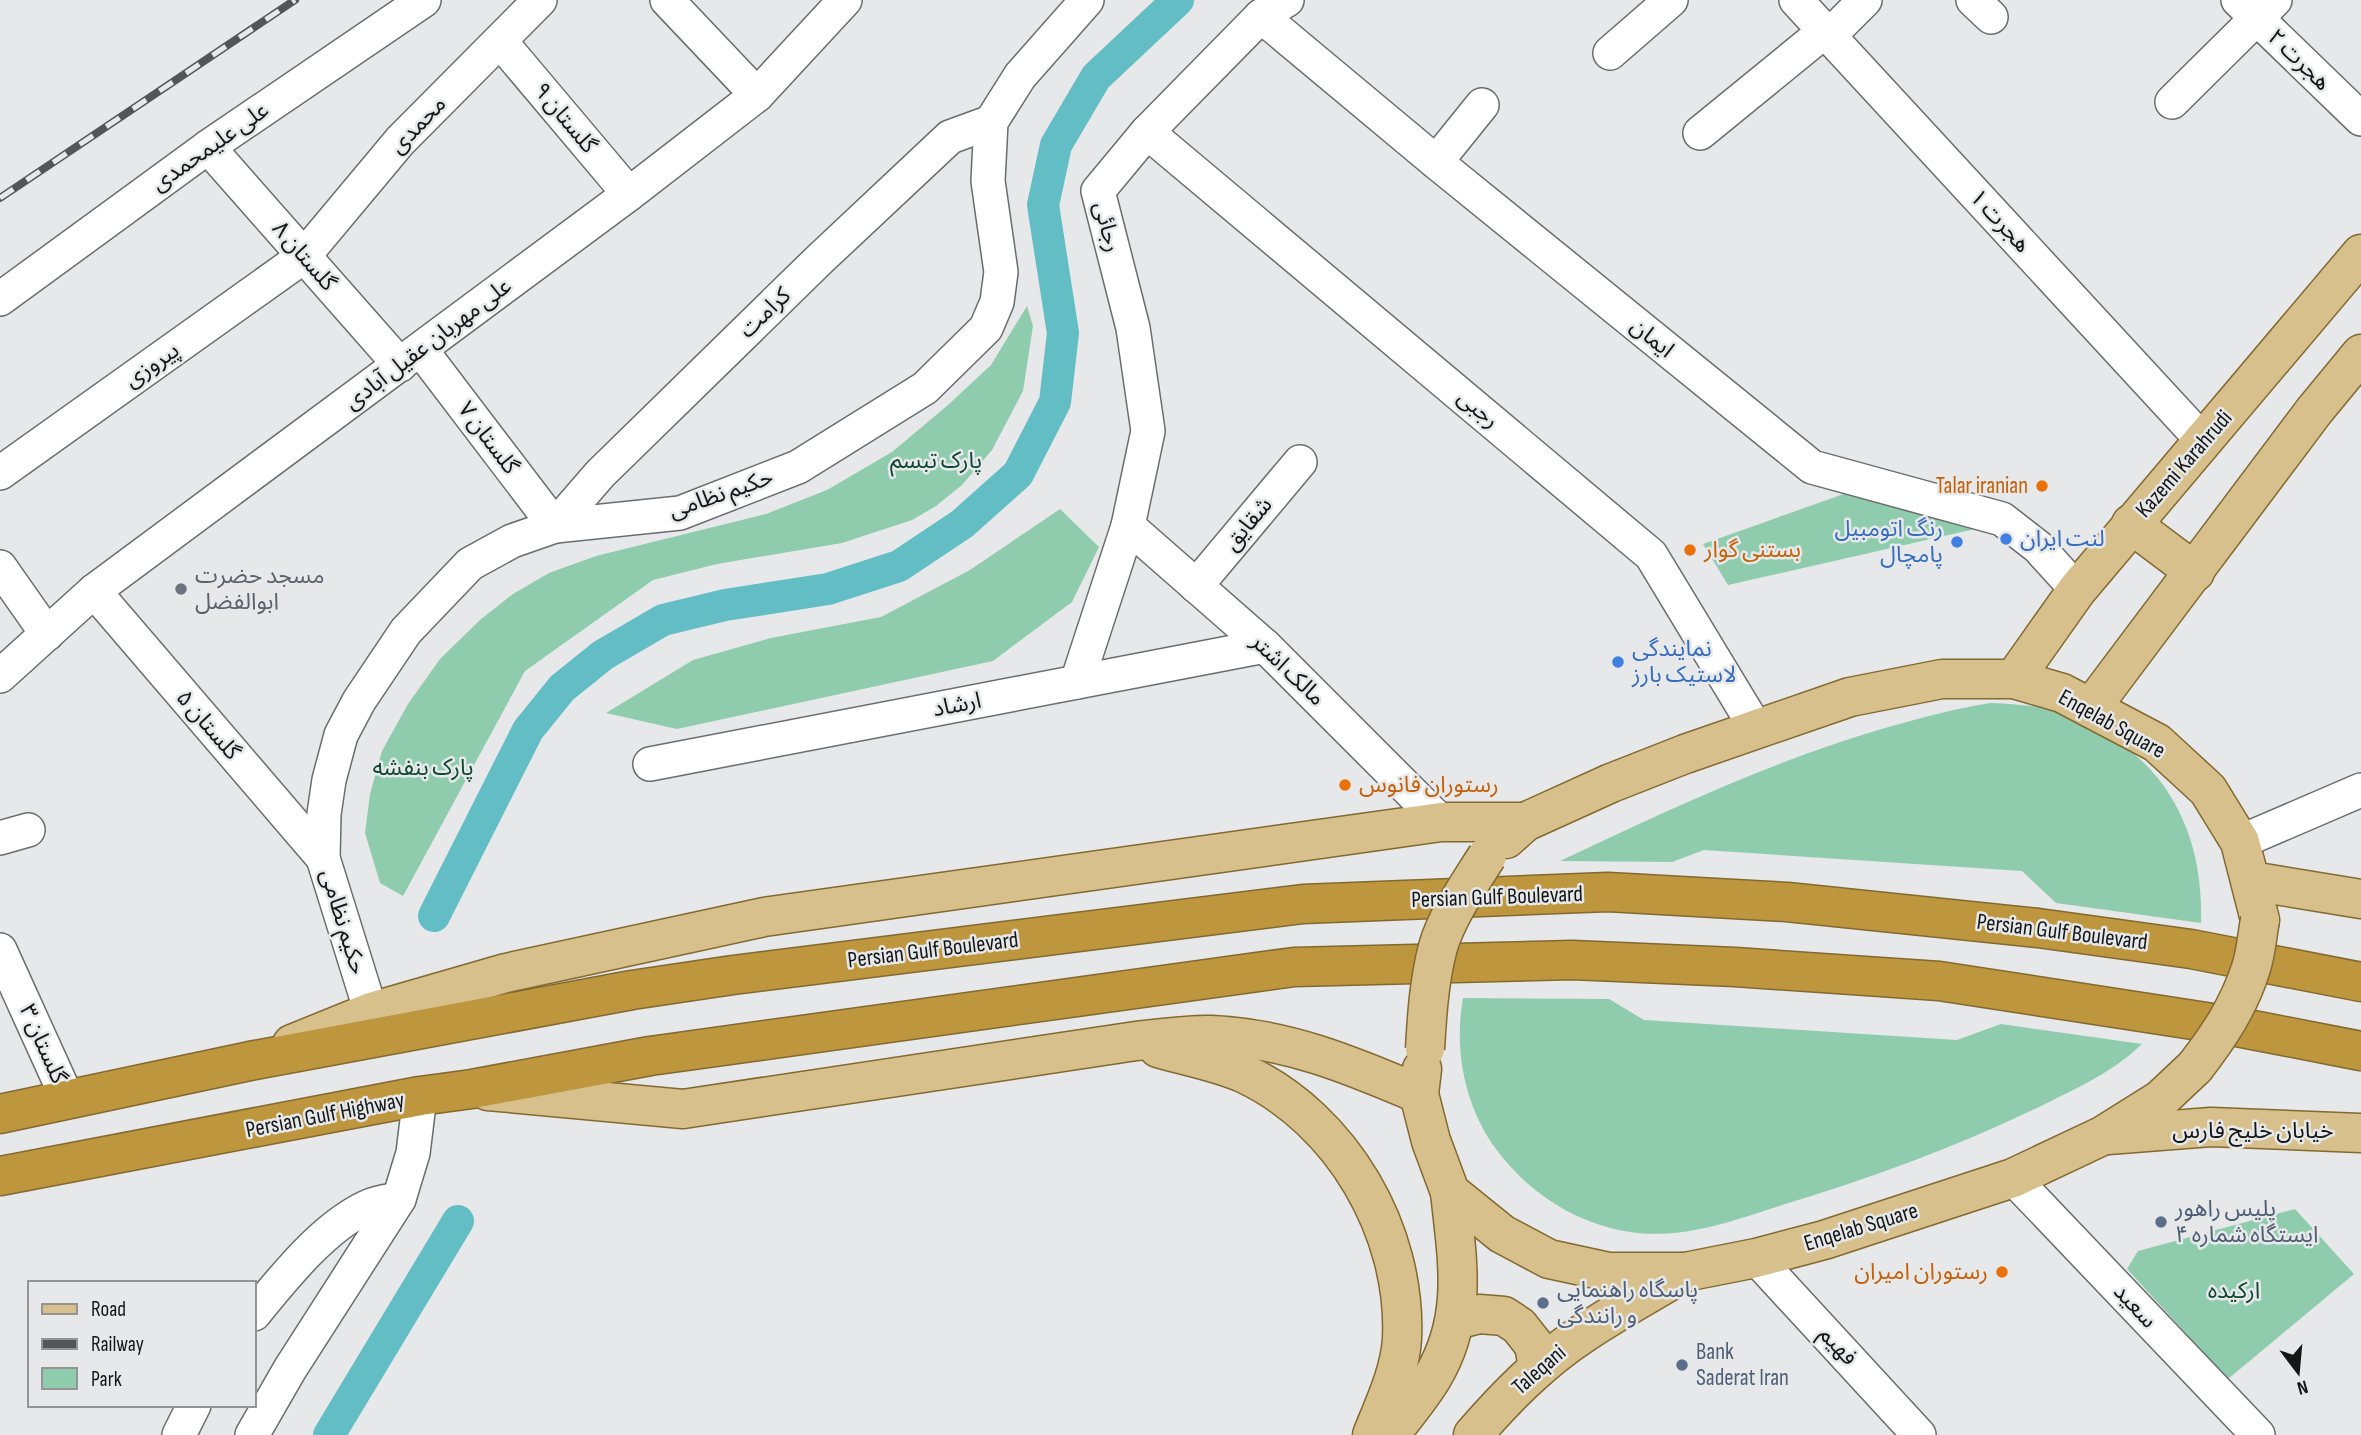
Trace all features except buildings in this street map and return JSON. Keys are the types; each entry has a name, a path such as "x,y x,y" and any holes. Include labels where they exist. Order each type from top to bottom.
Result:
{"highway":[{"name":"Persian Gulf Boulevard","path":"250,1061 632,990 1303,904 1608,892 1787,902 2038,928 2191,949 2361,982"},
{"name":"Persian Gulf Highway","path":"0,1176 420,1096 650,1056 1294,967 1572,960 1735,967 1940,981 2232,1026 2361,1051"},
{"path":"0,1114 250,1061"}],"main road":[{"name":"Kazemi Karahrudi","path":"2014,679 2077,590 2361,254"},
{"path":"2091,708 2361,354"},
{"path":"2132,524 2195,572"},
{"name":"Enqelab Square","path":"1942,679 2014,679 2062,693 2157,743 2208,790 2240,842 2260,920 2252,966 2237,1005 2218,1037 2195,1067 2161,1099 2102,1136 2013,1178 1875,1224 1756,1258 1685,1272 1609,1272 1549,1259 1502,1234 1450,1192 1431,1141 1419,1094 1428,998 1438,945 1463,894 1487,856 1525,822 1611,783 1685,754 1850,698 1942,679"},
{"path":"250,1061 371,1012 506,973 764,917 1441,822 1525,822"},
{"path":"2250,881 2361,899"},
{"path":"472,1089 683,1109 1136,1041 1210,1035 1273,1042 1339,1060 1419,1094"},
{"path":"1136,1041 1244,1073 1289,1101 1327,1135 1360,1179 1378,1216 1392,1255 1400,1297 1402,1340 1397,1363 1372,1435"},
{"name":"خیابان خلیج فارس","path":"2102,1136 2211,1127 2361,1133"},
{"path":"1390,1435 1432,1378 1446,1350 1455,1320 1459,1285 1450,1192"},
{"name":"Taleqani","path":"1473,1435 1509,1394 1582,1334 1685,1272"},
{"path":"1455,1320 1479,1314 1504,1315 1519,1326 1534,1345 1538,1368"}],"street":[{"name":"علی علیمحمدی","path":"0,299 208,147 424,0"},
{"name":"محمدی","path":"303,257 400,141 540,0"},
{"path":"667,0 757,95"},
{"name":"علی مهربان عقیل آبادی","path":"0,676 94,591 629,194 757,95 845,0"},
{"name":"حکیم نظامی","path":"371,1012 323,858 324,814 329,780 341,735 359,701 406,631 470,564 512,541 555,526 680,513 798,467 925,388 986,328 997,302 1001,272 988,181 991,122 1020,76 1087,0"},
{"path":"1610,53 1671,0"},
{"name":"هجرت ۱","path":"1796,0 2204,442"},
{"path":"1700,133 1827,34 1865,0"},
{"path":"2172,102 2257,6"},
{"name":"هجرت ۲","path":"2257,6 2361,119"},
{"name":"رجائی","path":"1128,526 1148,431 1133,328 1098,191 1147,132 1274,8"},
{"name":"ایمان","path":"1274,8 1436,162 1812,467 2002,519 2038,547 2077,590"},
{"name":"گلستان ۹","path":"500,41 629,194"},
{"path":"1436,162 1482,105"},
{"name":"کرامت","path":"555,526 600,474 820,259 950,137 991,122"},
{"name":"رجبی","path":"1147,132 1651,555 1758,730"},
{"name":"گلستان ۸","path":"208,147 303,257 410,357"},
{"name":"پیروزی","path":"0,472 303,257"},
{"name":"گلستان ۷","path":"410,357 555,526"},
{"name":"شقایق","path":"1196,586 1300,462"},
{"path":"1077,682 1128,526"},
{"name":"مالک اشتر","path":"1128,526 1265,646 1441,822"},
{"path":"0,567 47,635"},
{"name":"گلستان ۵","path":"94,591 323,858"},
{"name":"ارشاد","path":"650,764 1265,646"},
{"path":"2240,842 2361,790"},
{"name":"گلستان ۳","path":"0,950 68,1100"},
{"path":"252,1435 290,1369 399,1199 413,1153 420,1096"},
{"name":"سعید","path":"2013,1178 2258,1435"},
{"path":"256,1312 310,1251 341,1222 369,1206 399,1199"},
{"name":"فهیم","path":"1756,1258 1920,1435"},
{"path":"179,1435 193,1407"}],"green space":[{"path":"1027,306 1033,326 1023,391 992,450 962,485 936,506 912,520 842,543 717,564 653,580 525,671 403,896 380,883 365,833 370,794 382,751 408,704 440,659 480,620 513,594 549,573 596,556 766,514 827,490 892,452 948,405 991,365"},
{"path":"1855,490 1988,526 1728,585 1703,544"},
{"path":"1060,509 1099,547 1072,602 993,661 677,729 606,713 693,660 771,638 881,617 970,570"},
{"path":"1991,703 2050,709 2084,723 2138,757 2159,779 2175,804 2196,860 2201,923 2056,903 2022,871 1704,850 1672,862 1560,861 1682,805 1806,754 1892,726"},
{"path":"1463,998 1609,999 1644,1020 1957,1040 2001,1024 2142,1044 2107,1071 2070,1092 1915,1160 1816,1195 1711,1226 1675,1233 1637,1233 1594,1223 1556,1204 1522,1178 1493,1145 1475,1111 1464,1074 1460,1036"},
{"name":"ارکیده","path":"2295,1209 2354,1274 2228,1379 2127,1269 2138,1251"}],"waterway":[{"path":"434,916 528,730 562,688 603,655 663,620 725,605 828,589 899,566 962,524 1018,474 1055,402 1063,333 1043,205 1056,145 1096,77 1178,0"},
{"path":"329,1435 458,1221"}],"railway":[{"path":"0,198 295,0"}],"place":[{"name":"Talar iranian","path":"2042,486"},
{"name":"لنت ایران","path":"2006,539"},
{"name":"رنگ اتومبیل پامچال","path":"1957,542"},
{"name":"بستنی گوار","path":"1690,550"},
{"name":"مسجد حضرت ابوالفضل","path":"181,589"},
{"name":"نمایندگی لاستیک بارز","path":"1618,662"},
{"name":"رستوران فانوس","path":"1345,785"},
{"name":"پلیس راهور ایستگاه شماره ۴","path":"2161,1222"},
{"name":"رستوران امیران","path":"2002,1272"},
{"name":"پاسگاه راهنمایی و رانندگی","path":"1543,1303"},
{"name":"Bank Saderat Iran","path":"1682,1365"}],"park label":[{"name":"پارک تبسم","path":"936,461"},
{"name":"پارک بنفشه","path":"423,768"}]}
